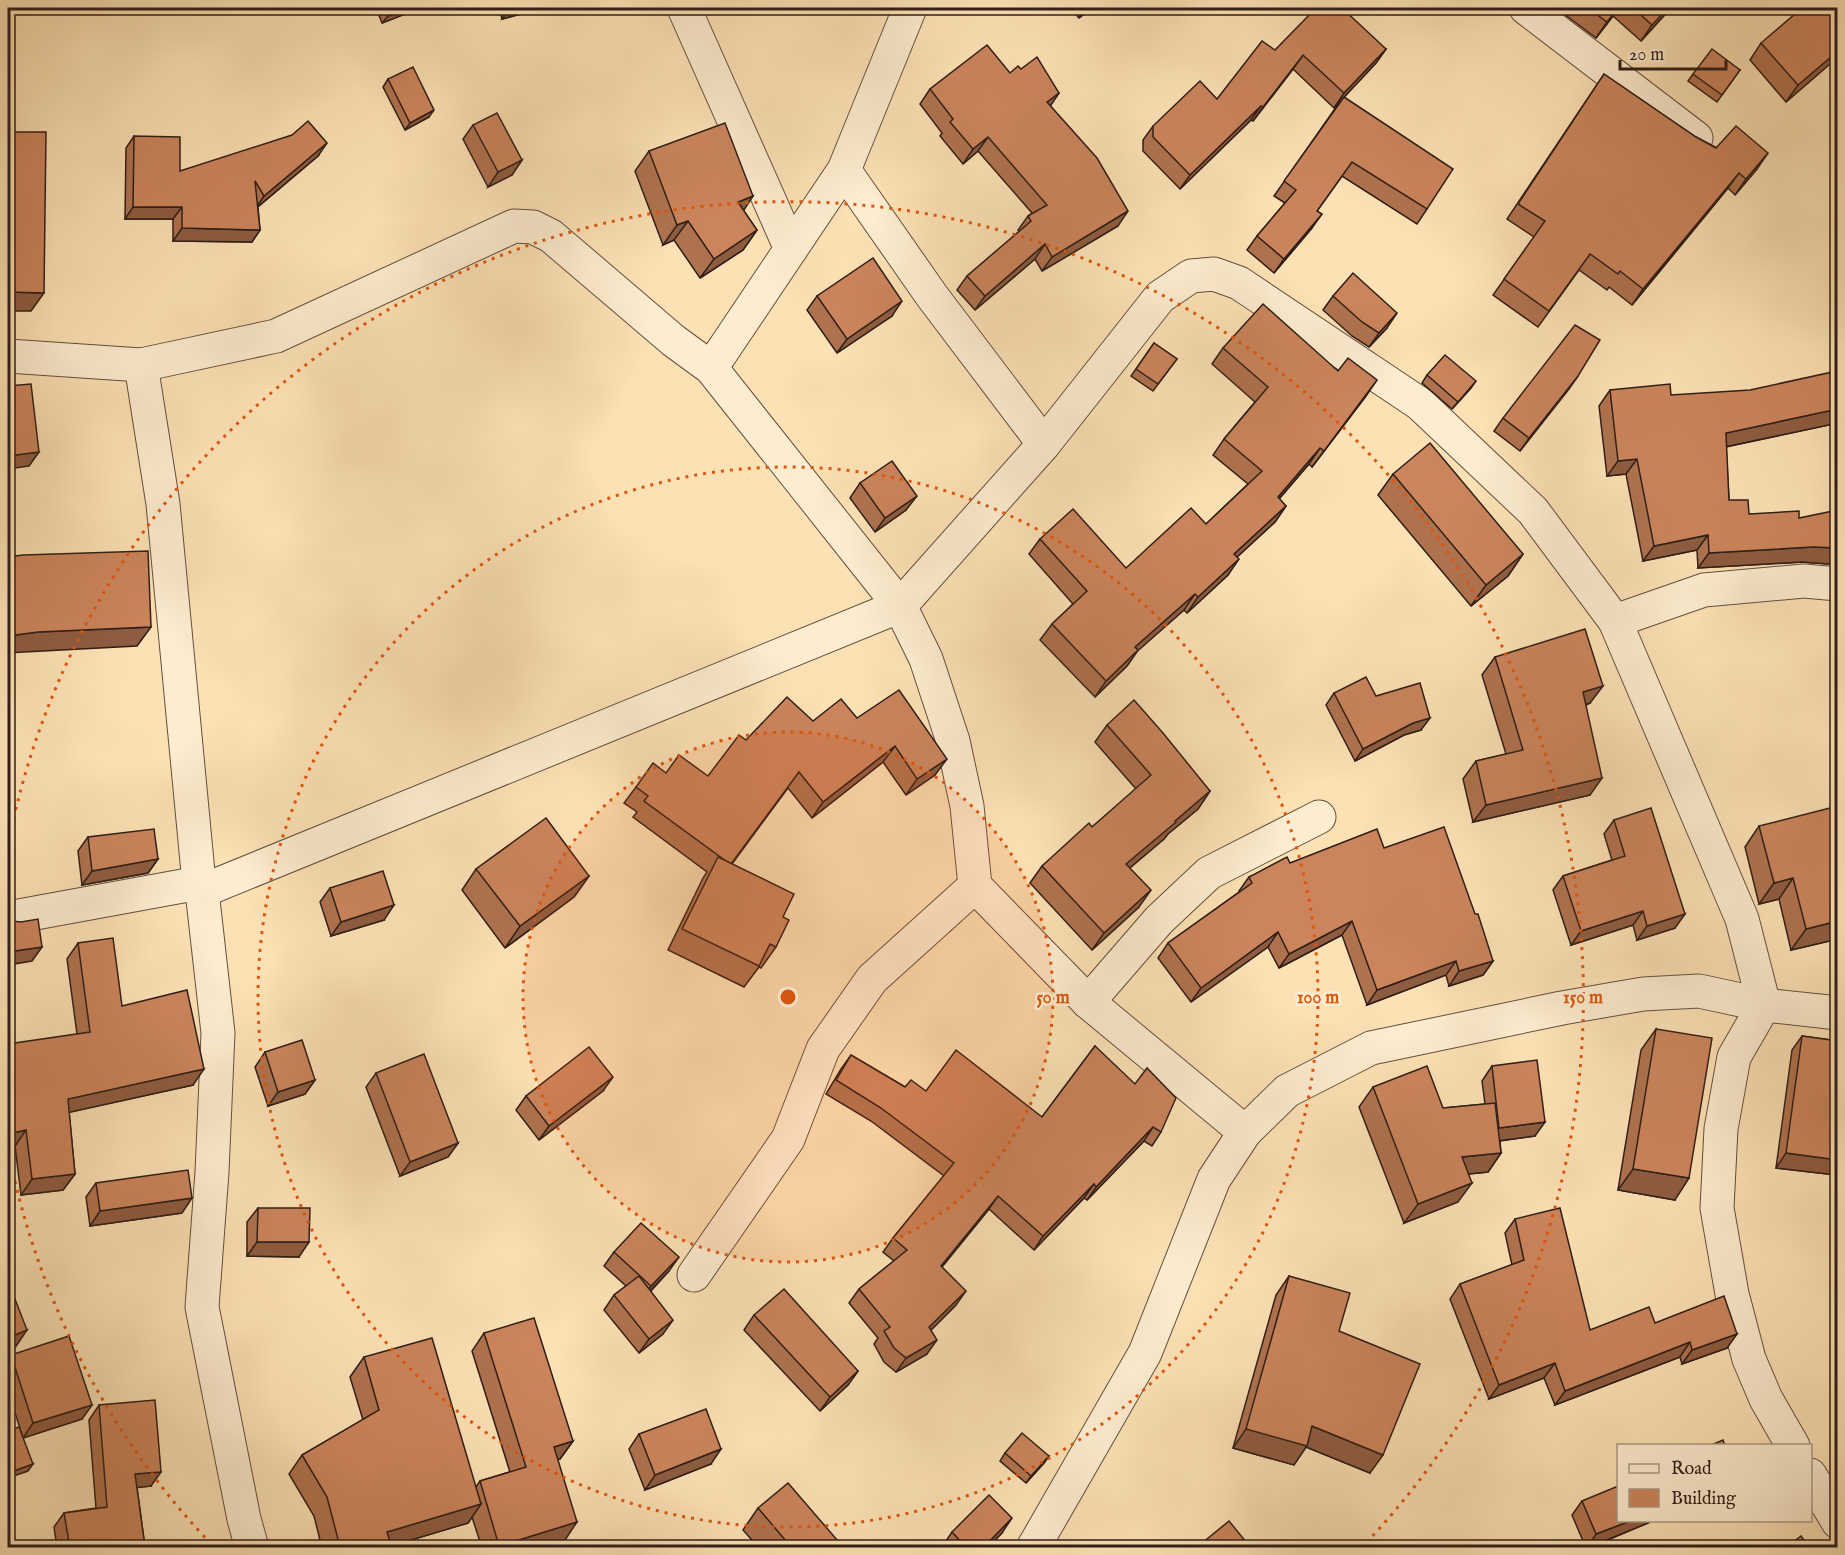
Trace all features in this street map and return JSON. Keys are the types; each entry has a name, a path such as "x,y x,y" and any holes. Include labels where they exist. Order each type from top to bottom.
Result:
{"street":[{"path":"684,8 791,249"},
{"path":"711,368 844,170 910,8"},
{"path":"1526,8 1696,138"},
{"path":"844,170 932,296 1044,444"},
{"path":"8,356 141,365 276,336 514,226 533,227 551,236 674,341 711,368 900,606 926,659 953,741 967,806 975,886 1088,1002 1245,1132"},
{"path":"8,918 200,887 900,606 1044,444 1160,297 1191,276 1214,274 1239,283 1420,404 1533,511 1615,621 1742,919 1764,1005 1734,1057 1721,1129 1717,1208 1732,1294 1749,1359 1766,1400 1792,1444"},
{"path":"141,365 163,504 200,887 218,1033 212,1172 202,1307 244,1519 252,1548"},
{"path":"1615,621 1704,590 1804,581 1838,585"},
{"path":"1088,1002 1159,920 1209,873 1319,818"},
{"path":"694,1275 788,1139 823,1049 872,979 975,886"},
{"path":"1033,1548 1145,1353 1214,1179 1245,1132 1287,1091 1371,1048 1562,1008 1643,994 1699,991 1764,1005 1838,1013"},
{"path":"1812,1478 1838,1522"}],"building":[{"path":"384,8 408,8 388,16"},
{"path":"1316,8 1342,8 1386,49 1344,93 1303,55 1263,107 1261,106 1190,175 1153,137 1153,126 1200,81 1217,99 1262,41 1275,50"},
{"path":"1588,8 1618,8 1607,22"},
{"path":"1633,8 1668,8 1652,25"},
{"path":"1802,8 1838,8 1838,51 1798,85 1761,43"},
{"path":"987,45 1010,73 1018,66 1021,69 1037,57 1059,93 1047,102 1097,158 1128,211 1052,257 1045,244 985,296 967,276 1031,221 1028,216 1047,205 988,137 973,149 950,122 953,119 930,89"},
{"path":"1712,49 1740,70 1722,95 1693,74"},
{"path":"413,67 434,110 410,123 388,79"},
{"path":"1604,74 1696,137 1716,148 1736,126 1768,153 1746,179 1739,173 1643,289 1620,271 1618,274 1590,254 1549,311 1504,279 1545,221 1518,204"},
{"path":"1344,97 1453,169 1427,209 1352,162 1317,211 1322,214 1284,259 1257,236 1296,190 1284,181"},
{"path":"497,113 522,160 498,172 473,125"},
{"path":"308,121 327,143 264,196 255,181 260,230 182,228 182,207 133,207 134,136 180,137 180,171 292,135"},
{"path":"725,123 753,196 738,202 757,230 714,259 688,221 677,225 649,151"},
{"path":"8,132 46,132 44,293 8,292"},
{"path":"873,258 902,301 847,339 817,296"},
{"path":"1353,273 1397,313 1379,333 1362,322 1333,296"},
{"path":"1263,304 1338,371 1348,358 1377,380 1324,451 1320,448 1278,497 1286,506 1234,554 1239,559 1198,597 1195,594 1135,647 1138,650 1106,681 1052,624 1087,591 1040,539 1073,509 1126,568 1191,508 1206,524 1262,471 1224,439 1268,387 1223,348"},
{"path":"1575,325 1600,340 1578,376 1529,438 1503,418"},
{"path":"1154,343 1177,359 1158,384 1136,369"},
{"path":"1445,355 1476,381 1458,402 1427,375"},
{"path":"1837,371 1838,409 1726,433 1729,500 1748,500 1749,514 1799,511 1799,518 1838,510 1838,548 1813,547 1709,553 1708,535 1654,546 1637,459 1618,461 1610,390 1670,384 1671,395 1750,390"},
{"path":"31,384 39,452 8,456 8,386"},
{"path":"1430,443 1523,554 1486,585 1393,474"},
{"path":"892,461 917,496 885,518 860,483"},
{"path":"148,551 151,627 38,632 8,636 8,557"},
{"path":"1585,629 1603,686 1583,692 1602,778 1486,805 1476,761 1523,750 1495,657"},
{"path":"1366,677 1376,696 1420,683 1430,718 1413,723 1363,749 1334,693"},
{"path":"899,690 947,759 917,779 895,746 823,802 799,772 731,864 644,801 648,796 636,787 653,763 666,773 679,755 708,776 739,735 746,740 787,697 813,721 841,699 857,718"},
{"path":"1134,700 1210,791 1126,864 1151,890 1104,933 1042,866 1089,823 1092,827 1151,775 1107,725"},
{"path":"1838,806 1838,921 1806,929 1793,878 1774,883 1759,826"},
{"path":"1651,808 1685,914 1647,926 1643,911 1581,931 1563,876 1625,856 1614,820"},
{"path":"546,818 589,876 520,926 476,869"},
{"path":"1444,827 1475,914 1478,914 1493,961 1459,971 1456,961 1377,990 1352,921 1289,954 1278,932 1201,988 1168,943 1252,883 1249,877 1287,857 1290,863 1377,829 1384,848"},
{"path":"154,829 158,859 92,871 88,837"},
{"path":"718,857 794,894 783,917 789,920 776,947 770,944 759,966 682,929"},
{"path":"383,871 394,905 341,922 330,888"},
{"path":"8,918 21,922 38,919 42,947 8,952"},
{"path":"113,938 122,1006 187,990 204,1069 68,1099 75,1174 32,1179 26,1130 8,1134 8,1044 90,1032 78,943"},
{"path":"1656,1029 1712,1038 1689,1178 1633,1169"},
{"path":"1802,1036 1838,1041 1838,1160 1786,1153"},
{"path":"302,1040 315,1080 278,1092 265,1052"},
{"path":"1095,1046 1135,1084 1147,1068 1176,1098 1161,1132 1153,1127 1096,1187 1094,1184 1043,1236 998,1196 941,1266 966,1291 929,1327 937,1340 906,1358 894,1348 884,1331 890,1327 859,1289 907,1250 893,1238 954,1163 881,1108 836,1080 851,1055 905,1087 911,1080 926,1091 956,1050 1042,1117"},
{"path":"589,1047 613,1077 549,1126 526,1096"},
{"path":"424,1054 458,1143 410,1162 376,1073"},
{"path":"1537,1060 1545,1122 1499,1128 1492,1066"},
{"path":"1427,1066 1443,1108 1495,1103 1501,1153 1462,1157 1472,1183 1418,1204 1373,1087"},
{"path":"188,1170 192,1198 100,1211 96,1183"},
{"path":"258,1208 310,1208 309,1242 257,1242"},
{"path":"1560,1208 1590,1330 1649,1307 1655,1323 1724,1296 1737,1334 1692,1350 1690,1342 1565,1391 1555,1363 1499,1385 1460,1284 1524,1260 1515,1219"},
{"path":"641,1223 679,1257 651,1286 614,1252"},
{"path":"639,1276 673,1320 649,1339 614,1295"},
{"path":"1289,1276 1350,1293 1339,1331 1420,1364 1383,1455 1312,1426 1307,1446 1246,1429"},
{"path":"8,1281 27,1330 8,1338"},
{"path":"784,1289 858,1371 830,1397 754,1315"},
{"path":"534,1318 573,1441 554,1447 577,1522 499,1546 480,1481 526,1467 484,1333"},
{"path":"69,1336 92,1405 33,1423 11,1355"},
{"path":"432,1338 481,1504 387,1532 392,1548 325,1548 339,1543 327,1497 302,1455 379,1410 364,1357"},
{"path":"155,1400 161,1472 135,1474 145,1547 70,1548 64,1513 107,1507 99,1405"},
{"path":"706,1409 721,1449 655,1475 639,1434"},
{"path":"19,1427 33,1464 8,1473 8,1431"},
{"path":"1022,1433 1049,1456 1031,1476 1005,1453"},
{"path":"788,1483 844,1548 792,1548 758,1508"},
{"path":"1617,1486 1617,1522 1627,1522 1596,1534 1582,1501"},
{"path":"989,1495 1012,1518 983,1548 967,1548 952,1532"},
{"path":"1229,1521 1251,1548 1196,1548"},
{"path":"1801,1536 1810,1548 1785,1548"},
{"path":"1346,1542 1351,1548 1339,1548"}]}
